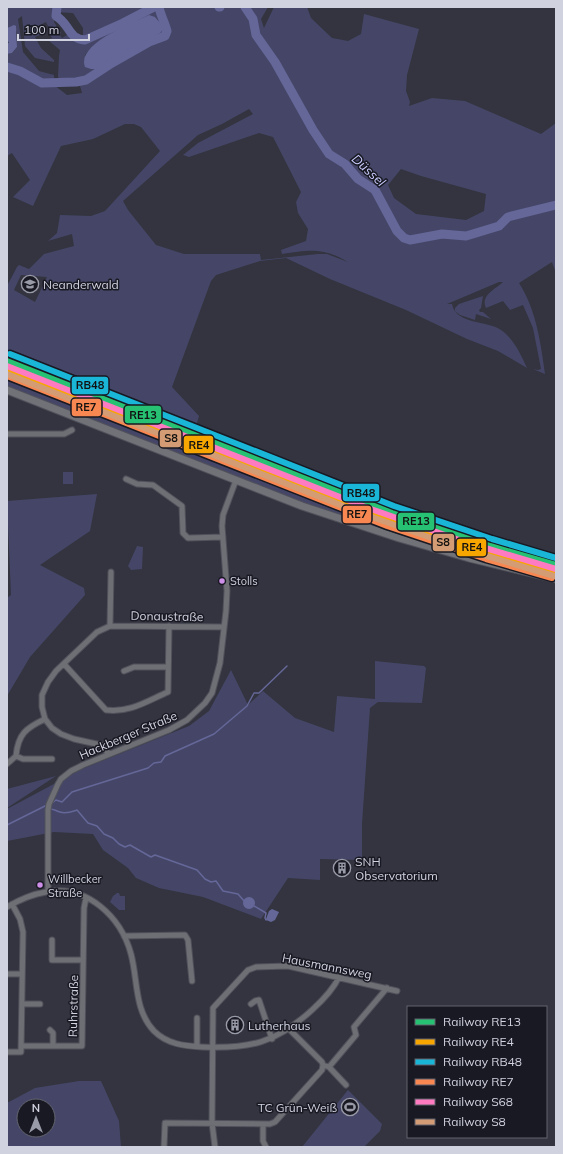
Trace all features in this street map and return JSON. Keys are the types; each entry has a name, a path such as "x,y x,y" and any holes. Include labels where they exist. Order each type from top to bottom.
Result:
{"main road":[{"path":"7,390 302,506 399,538 469,558 556,579"}],"street":[{"path":"7,434 64,434 72,430"},
{"path":"126,479 137,484 153,484 182,506 182,533 188,538 223,537"},
{"name":"Hackberger Straße","path":"48,891 48,810 52,796 58,784 71,771 169,730 187,720 205,704 212,693 220,663 227,591 223,515 236,480"},
{"path":"109,754 101,745 74,739 61,734 52,728 45,719 42,707 42,695 48,682 64,664 97,632 110,626 111,572"},
{"name":"Donaustraße","path":"110,626 224,627"},
{"path":"64,664 106,710 127,710 168,692 169,626"},
{"path":"124,671 134,667 168,667"},
{"path":"7,764 16,756 17,747 23,732 32,725 45,719"},
{"path":"16,756 23,759 52,759"},
{"path":"7,907 37,894 48,891 66,892 97,903 108,912 118,924 124,936 131,954 141,1010 147,1022 154,1031 166,1040 180,1045 212,1047 252,1045 272,1039 289,1029 325,998 339,977"},
{"name":"Ruhrstraße","path":"7,1052 21,1052 21,1046 82,1046 84,903 86,898"},
{"path":"12,904 22,926 21,1046"},
{"path":"124,936 185,935 188,940 192,981"},
{"name":"Ruhrstraße","path":"52,940 52,960 83,960"},
{"name":"Hausmannsweg","path":"215,1147 212,1123 213,1008 248,970 256,967 288,966 397,991"},
{"path":"7,974 22,974"},
{"path":"329,1067 356,1035 354,1027 387,988"},
{"path":"251,1004 259,1000 272,1039"},
{"path":"22,1004 40,1004"},
{"path":"197,1018 197,1046"},
{"path":"289,1029 322,1062 323,1065 329,1067 346,1085"},
{"name":"Ruhrstraße","path":"50,1030 53,1032 53,1046"},
{"path":"164,1147 165,1122 270,1124 275,1122 322,1070 323,1065"},
{"path":"263,1124 263,1141 266,1147"}],"shaded area":[{"path":"7,7 268,7 261,19 264,28 274,7 307,7 311,18 332,38 348,41 361,34 364,14 419,29 407,75 406,91 410,102 409,106 432,98 465,101 541,134 556,123 556,273 552,262 519,283 534,315 545,374 533,369 541,369 533,328 523,305 510,310 503,301 486,308 485,299 503,282 499,282 447,304 452,304 459,316 495,327 506,334 520,353 527,368 498,351 467,339 406,310 330,279 286,258 260,261 216,275 211,281 172,387 199,416 195,430 163,416 7,356 7,286 17,267 19,265 29,269 44,254 74,246 72,234 48,241 57,233 60,215 91,216 105,211 160,151 141,127 134,124 125,124 93,139 61,146 33,206 13,197 30,180 12,153 7,156 7,54 12,53 17,47 17,32 12,26 7,28","holes":["55,12 73,13 83,28 83,41 76,40 69,34 62,38 59,34 61,33 54,22","22,16 25,46 35,58 54,62 54,60 41,48 35,37 42,34 38,26 46,22 52,34 50,35 52,38 48,40 60,50 58,77 61,84 79,82 82,93 67,95 54,85 54,75 39,71 23,52 18,19","155,17 163,26 98,69 85,55 92,47 108,36","249,109 253,114 198,143 183,155 189,157 259,133 273,137 301,192 296,202 298,213 308,229 306,241 281,250 282,254 300,251 316,251 331,254 348,262 327,254 261,260 260,254 184,254 156,245 128,210 123,201 198,135","401,169 486,194 484,211 466,220 416,214 394,198 388,185","21,275 47,277 35,302 14,290"]},
{"path":"149,15 155,17 163,26 163,30 160,33 98,69 85,67 84,58 89,50 97,43 107,35"},
{"path":"14,25 16,26 17,47 12,53 7,54 7,45 9,42 7,41 7,28"},
{"path":"483,296 481,308 479,310 491,319 476,314 475,320 460,315 455,311 455,308 459,304"},
{"path":"7,376 356,513 460,550 460,553 403,537 310,507 7,387"},
{"path":"63,472 73,472 73,484 63,484"},
{"path":"97,494 90,531 40,565 84,588 85,595 30,657 7,696 7,598 11,595 7,501"},
{"path":"137,546 143,547 142,569 131,570 128,566"},
{"path":"375,661 424,666 426,668 422,703 378,702 370,708 362,824 362,860 320,859 320,880 288,878 261,919 203,897 159,888 136,878 128,868 103,850 93,834 54,832 7,841 7,809 82,769 189,726 209,711 231,670 248,705 263,691 295,718 334,732 337,696 375,699"},
{"path":"56,776 7,808 7,789"},
{"path":"119,893 120,896 125,896 125,910 119,910 110,902 113,896"},
{"path":"249,897 253,899 255,903 253,907 249,909 245,907 243,903 245,899"},
{"path":"272,909 279,912 275,920 271,922 266,919 269,911"},
{"path":"79,1081 101,1081 119,1121 121,1147 7,1147 7,1103 16,1098 16,1138 56,1138 56,1098 16,1098 35,1088"},
{"name":"TC Grün-Weiß","path":"348,1090 382,1124 380,1131 364,1147 302,1147"}],"waterway":[{"name":"Düssel","path":"57,7 56,16 61,19 75,37 85,40 154,7"},
{"path":"7,67 20,71 42,83 76,82 86,80 149,42 165,36 167,31 159,7"},
{"name":"Düssel","path":"245,7 253,19 256,35 275,62 313,130 329,154 345,164 358,179 375,190 397,231 404,238 410,240 442,234 466,236 499,226 508,217 556,205"},
{"path":"52,803 56,800 62,802 72,792 148,768 154,763 161,762 165,756 214,734 247,706 254,693 259,693 287,666"},
{"path":"7,825 47,805"},
{"path":"50,809 64,813 77,810 88,823 97,826 104,834 113,838 119,844 125,847 130,845 151,857 155,855 197,870 205,879 211,882 216,881 223,891 238,894 245,902"},
{"path":"254,906 266,913 266,920"}],"rail line":[{"name":"RB48","path":"10,354 394,506 492,539 556,558"},
{"name":"RE13","path":"7,361 392,513 490,546 556,565"},
{"name":"S68","path":"7,366 368,508 462,541 556,569"},
{"name":"RE4","path":"7,369 389,520 488,553 554,572"},
{"name":"S8","path":"7,374 366,515 460,548 554,576"},
{"name":"RE7","path":"7,376 387,526 486,559 552,578"}],"place":[{"name":"Neanderwald","path":"30,284"},
{"name":"Stolls","path":"222,581"},
{"name":"SNH Observatorium","path":"342,868"},
{"name":"Willbecker Straße","path":"40,885"},
{"name":"Lutherhaus","path":"235,1025"},
{"name":"TC Grün-Weiß","path":"350,1107"}]}
